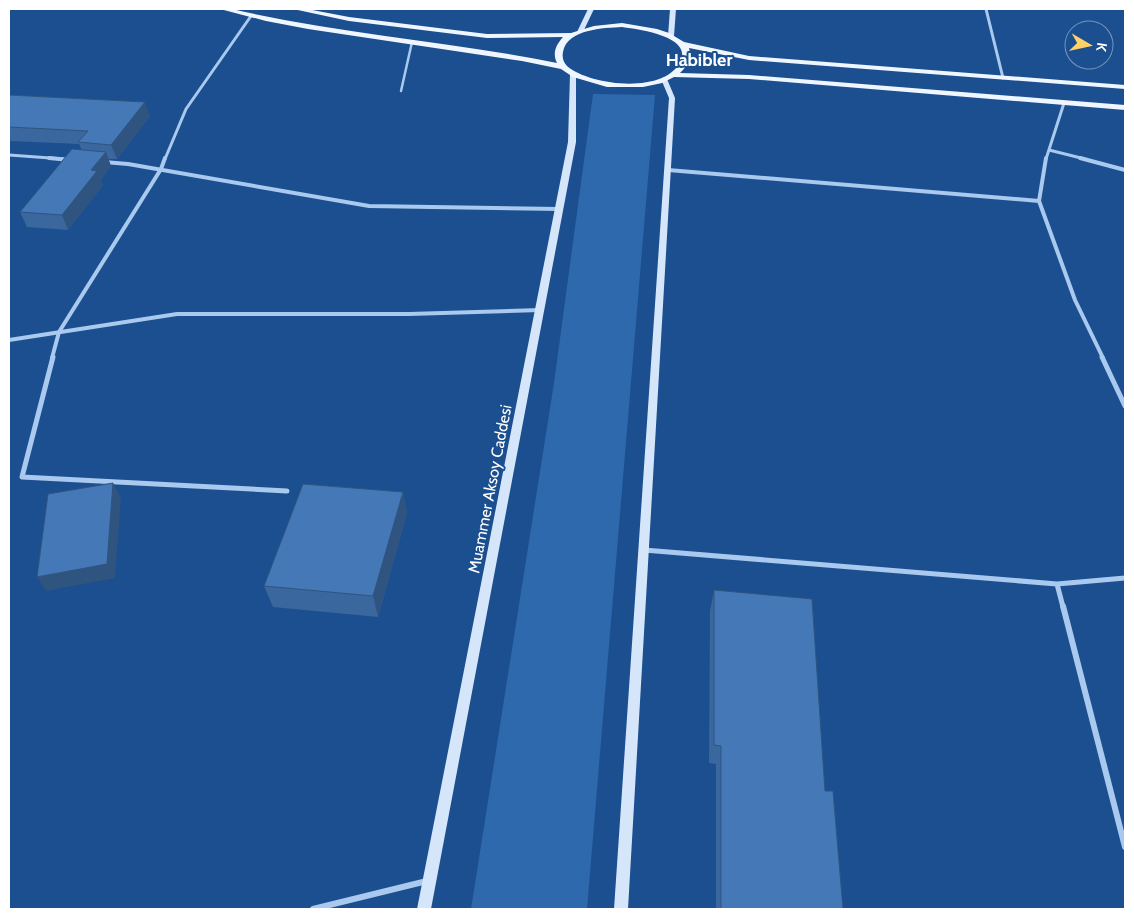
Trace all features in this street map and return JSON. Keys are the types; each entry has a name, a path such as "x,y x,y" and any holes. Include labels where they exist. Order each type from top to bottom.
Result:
{"main road":[{"path":"224,9 251,16 412,42 517,56 568,71 598,83 614,85 647,84 668,77 682,68 686,60 686,52 681,44 671,36 657,30 622,25 604,26 577,33 487,36 349,19 297,9"},
{"path":"568,71 558,59 558,50 563,42 577,33 591,9"},
{"path":"671,36 673,9"},
{"path":"681,44 749,58 1125,87"},
{"name":"Muammer Aksoy Caddesi","path":"424,909 572,142 568,71"},
{"path":"668,77 749,77 1125,108"},
{"path":"620,909 668,170 672,98 668,77"}],"street":[{"path":"986,9 1003,78"},
{"path":"251,16 186,109 161,170 59,332 22,477 287,491"},
{"path":"1064,103 1043,168 1038,201 1074,300 1125,406"},
{"path":"1049,150 1125,170"},
{"path":"9,155 78,160"},
{"path":"98,162 128,164 369,206 559,209"},
{"path":"668,170 1038,201"},
{"path":"9,340 177,314 409,314 540,310"},
{"path":"644,550 1057,584 1125,578"},
{"path":"1057,584 1125,847"},
{"path":"313,909 430,880"}],"lane":[{"path":"401,91 412,42"}],"shaded area":[{"path":"593,94 655,95 587,909 471,909 554,383"}],"building":[{"path":"9,95 145,102 111,145 78,142 88,131 9,127"},
{"path":"72,149 106,152 91,170 97,171 62,215 20,212"},
{"path":"113,483 107,564 37,577 48,494"},
{"path":"303,484 403,492 373,596 264,586"},
{"path":"714,590 812,599 825,791 833,791 843,909 721,909 721,746 714,745"}],"district":[{"name":"Habibler","path":"699,60"}]}
